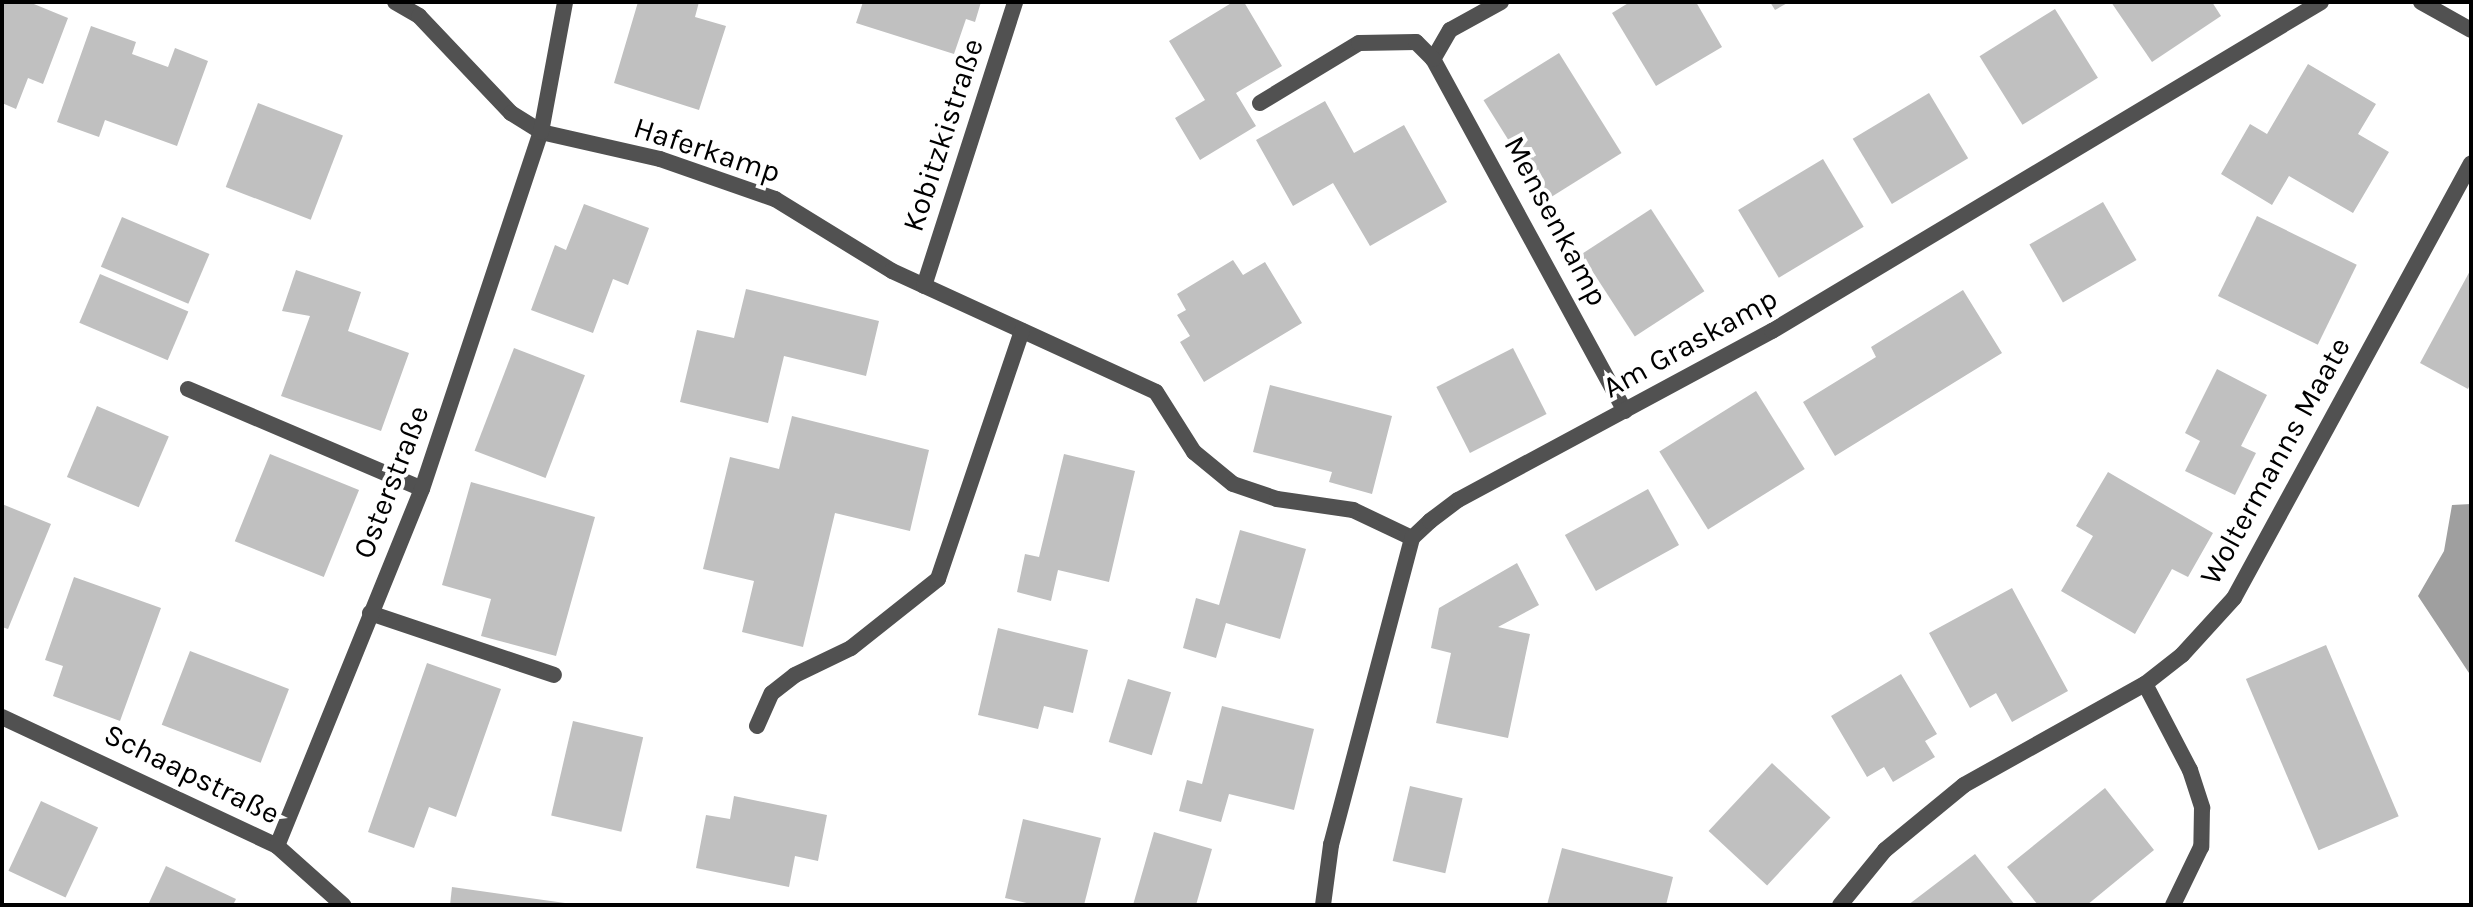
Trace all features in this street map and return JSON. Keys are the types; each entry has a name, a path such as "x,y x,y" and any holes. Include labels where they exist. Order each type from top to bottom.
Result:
{"street":[{"name":"Haferkamp","path":"395,2 419,16 511,113 541,132 660,159 775,199 924,286 1156,392 1194,452 1233,484 1277,499 1353,510 1412,538"},
{"name":"Osterstraße","path":"277,846 422,489 541,132 565,2"},
{"name":"Kobitzkistraße","path":"924,286 1015,2"},
{"path":"1433,59 1450,30 1501,2"},
{"name":"Am Graskamp","path":"1412,538 1458,500 1772,331 2321,2"},
{"path":"2421,2 2471,30"},
{"name":"Mensenkamp","path":"1260,103 1359,43 1416,42 1454,88 1625,411"},
{"name":"Woltermanns Maate","path":"1840,905 1885,850 1964,785 2145,684 2182,655 2234,598 2468,174"},
{"path":"757,726 772,693 795,675 851,648 938,579 1022,331"},
{"path":"188,389 422,489"},
{"path":"1323,905 1331,845 1412,538"},
{"path":"370,613 554,675"},
{"path":"2145,684 2190,770 2202,808 2201,847 2173,905"},
{"name":"Schaapstraße","path":"2,717 277,846 343,905"}],"shaded area":[{"path":"2471,504 2471,676 2418,596 2444,551 2452,505"}],"building":[{"path":"2,2 29,2 68,18 43,84 28,78 16,109 2,103"},
{"path":"638,2 699,2 695,17 726,26 699,110 614,83"},
{"path":"863,2 981,2 975,22 966,19 954,54 856,23"},
{"path":"1233,2 1244,2 1282,66 1236,93 1256,126 1200,160 1175,118 1205,100 1169,41"},
{"path":"1630,2 1696,2 1722,47 1656,86 1612,13"},
{"path":"1770,2 1789,2 1775,10"},
{"path":"2111,2 2212,2 2221,16 2152,62"},
{"path":"2055,9 2098,78 2022,125 1980,56"},
{"path":"91,26 136,42 132,54 168,67 175,48 208,61 177,146 105,120 99,137 57,122"},
{"path":"1559,53 1622,153 1546,200 1484,100"},
{"path":"2308,64 2376,104 2358,134 2389,152 2353,213 2289,176 2272,205 2221,174 2250,124 2267,134"},
{"path":"1929,93 1968,158 1892,204 1853,139"},
{"path":"1325,101 1354,153 1404,125 1447,202 1370,246 1333,183 1293,206 1256,140"},
{"path":"258,103 343,136 311,220 226,187"},
{"path":"1823,159 1864,227 1779,278 1738,210"},
{"path":"2103,202 2136,260 2063,303 2029,244"},
{"path":"584,204 649,228 628,285 613,279 593,333 531,310 555,245 566,250"},
{"path":"1651,209 1704,291 1635,336 1581,254"},
{"path":"2257,216 2357,265 2318,345 2218,296"},
{"path":"122,217 209,254 188,304 101,267"},
{"path":"1233,260 1243,275 1265,262 1302,323 1204,382 1180,342 1190,336 1177,315 1186,310 1177,294"},
{"path":"2471,269 2471,382 2468,389 2420,363"},
{"path":"296,270 361,292 348,331 409,353 381,431 281,396 310,316 282,311"},
{"path":"100,274 188,312 168,360 79,323"},
{"path":"746,289 879,321 866,376 784,356 768,423 680,402 697,330 734,338"},
{"path":"1963,290 2002,353 1835,456 1803,402 1876,357 1871,347"},
{"path":"514,348 585,375 546,478 475,451"},
{"path":"1513,348 1547,414 1470,453 1436,387"},
{"path":"2217,369 2267,395 2241,446 2256,453 2235,495 2185,471 2200,441 2185,433"},
{"path":"1270,385 1392,416 1372,494 1329,482 1332,472 1253,452"},
{"path":"1756,391 1805,469 1708,529 1659,451"},
{"path":"97,406 169,436 139,507 67,477"},
{"path":"792,416 929,450 910,531 835,513 803,647 742,632 754,581 703,569 730,457 779,469"},
{"path":"270,454 359,490 324,577 235,541"},
{"path":"1064,454 1135,471 1109,582 1058,570 1051,601 1017,592 1025,554 1039,557"},
{"path":"2108,472 2213,533 2188,577 2172,569 2135,634 2061,591 2093,536 2076,526"},
{"path":"471,482 595,517 556,656 481,636 491,599 442,585"},
{"path":"1648,489 1679,545 1596,591 1565,535"},
{"path":"2,504 51,524 8,629 2,627"},
{"path":"1240,530 1306,549 1280,639 1226,623 1216,658 1183,648 1196,598 1219,605"},
{"path":"1517,563 1539,605 1498,627 1530,634 1508,738 1436,723 1451,653 1431,648 1439,608"},
{"path":"74,577 161,608 120,721 53,696 63,666 45,660"},
{"path":"2012,588 2068,691 2012,722 1996,693 1970,708 1929,633"},
{"path":"998,628 1088,650 1073,713 1044,706 1038,729 978,715"},
{"path":"2326,645 2399,816 2319,850 2246,679"},
{"path":"190,651 289,689 261,763 162,725"},
{"path":"427,663 501,689 456,817 429,807 414,848 368,832"},
{"path":"1901,674 1937,734 1925,741 1935,757 1893,782 1884,767 1867,777 1831,716"},
{"path":"1128,679 1171,692 1152,755 1109,742"},
{"path":"1222,706 1314,729 1294,810 1229,794 1221,822 1179,811 1187,780 1202,784"},
{"path":"573,721 643,737 621,832 551,816"},
{"path":"1772,763 1831,818 1767,886 1709,831"},
{"path":"1410,786 1463,798 1445,873 1393,861"},
{"path":"2105,788 2154,850 2087,905 2038,905 2007,867"},
{"path":"734,796 827,815 818,861 795,856 789,887 696,868 706,815 730,819"},
{"path":"41,801 98,828 66,897 8,871"},
{"path":"1023,819 1101,838 1084,905 1035,905 1005,898"},
{"path":"1154,832 1212,849 1196,905 1133,905"},
{"path":"1562,848 1673,877 1666,905 1547,905"},
{"path":"1975,854 2015,905 1908,905"},
{"path":"166,866 236,899 233,905 148,905"},
{"path":"452,887 565,903 450,905"}]}
